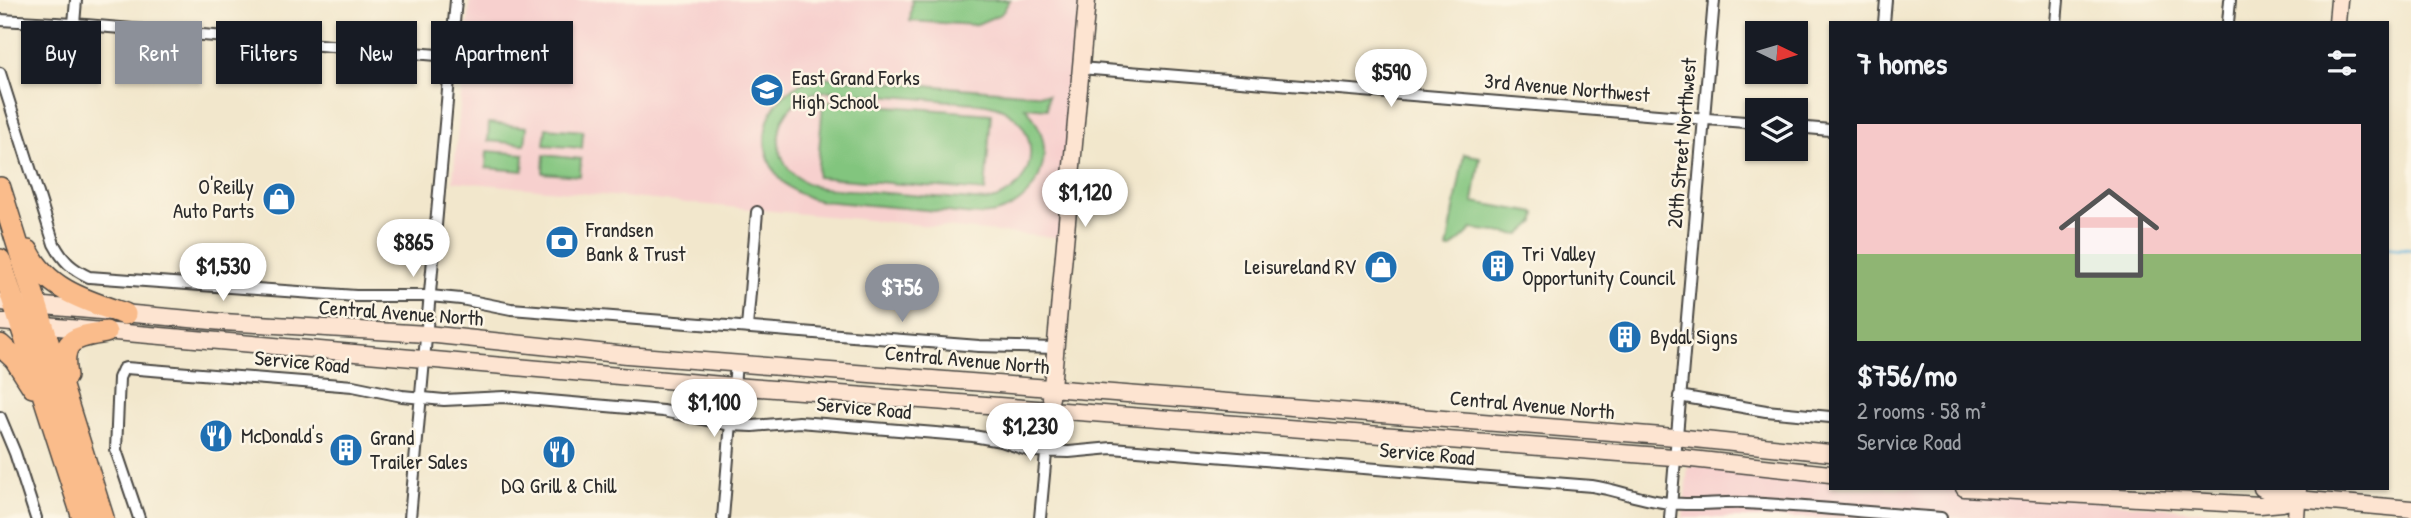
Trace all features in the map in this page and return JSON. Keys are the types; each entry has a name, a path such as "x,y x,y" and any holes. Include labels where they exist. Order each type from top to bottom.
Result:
{"highway":[{"path":"3,196 23,313"},
{"path":"3,196 33,261 41,272 67,292 125,314"},
{"path":"0,260 103,518"},
{"path":"83,518 65,428 65,352 74,339 106,332"},
{"path":"0,345 15,359 65,428"}],"main road":[{"path":"1050,411 1087,0"},
{"path":"2337,21 2339,0"},
{"path":"0,322 23,313"},
{"name":"Central Avenue North","path":"23,313 125,314 427,334 627,355 1675,438 1829,453"},
{"name":"Central Avenue North","path":"23,313 106,332 734,386 1673,457 1829,474"},
{"path":"1999,490 2260,505 2282,503 2298,494"},
{"path":"2274,490 2411,509"},
{"path":"2296,518 2298,494"}],"street":[{"path":"74,21 76,0"},
{"path":"454,21 456,0"},
{"name":"20th Street Northwest","path":"1670,518 1673,457 1714,0"},
{"path":"1884,21 1885,0"},
{"path":"2056,21 2058,0"},
{"path":"2228,21 2230,0"},
{"path":"0,20 21,21"},
{"path":"101,26 431,54"},
{"name":"3rd Avenue Northwest","path":"1080,68 1745,122"},
{"path":"0,72 54,243 72,269 89,277 356,296 430,296 511,309 979,346 1056,348"},
{"path":"410,518 448,84"},
{"path":"1808,128 1829,130"},
{"path":"747,327 757,212"},
{"path":"723,518 736,363"},
{"name":"Service Road","path":"139,518 114,439 122,369 353,386 402,396 444,400 504,397 663,411 731,425 799,422 973,436 1001,441 1023,450 1083,451 1112,448 1565,484 1612,489 1646,500 1693,505 1746,503 1941,518"},
{"path":"1679,396 1766,411 1829,416"},
{"path":"1040,518 1050,411"},
{"path":"0,417 36,518"}],"shaded area":[{"name":"East Grand Forks High School","path":"470,0 1082,0 1060,238 453,181 462,84 573,84 573,21 468,21"},
{"path":"1688,465 1829,477 1829,490 1974,490 2277,518 1683,518"}],"green space":[{"path":"912,0 1010,0 1001,14 975,25 910,21"},
{"path":"822,77 1048,95 1047,109 1025,107 1039,128 1043,143 1044,159 1040,175 1021,201 999,212 983,215 822,201 797,192 779,178 769,159 765,139 769,118 780,100 797,85","holes":["831,91 986,104 1005,111 1019,122 1027,136 1030,152 1027,169 1019,183 1005,194 986,201 823,188 802,181 788,168 781,152 779,135 783,118 794,104 810,94"]},
{"path":"823,101 991,114 985,191 817,177"},
{"path":"489,123 527,127 525,144 488,141"},
{"path":"546,128 583,131 582,148 544,145"},
{"path":"487,151 524,154 523,171 486,168"},
{"path":"1464,154 1480,157 1473,202 1536,213 1535,222 1520,235 1472,229 1451,249 1447,249"},
{"path":"544,155 581,159 580,176 543,173"}],"waterway":[{"path":"2389,248 2411,250"}],"place":[{"name":"East Grand Forks High School","path":"767,90"},
{"name":"O'Reilly Auto Parts","path":"279,199"},
{"name":"Frandsen Bank & Trust","path":"562,242"},
{"name":"Tri Valley Opportunity Council","path":"1498,266"},
{"name":"Leisureland RV","path":"1381,267"},
{"name":"Bydal Signs","path":"1625,337"},
{"name":"McDonald's","path":"216,436"},
{"name":"Grand Trailer Sales","path":"346,450"},
{"name":"DQ Grill & Chill","path":"559,452"}]}
